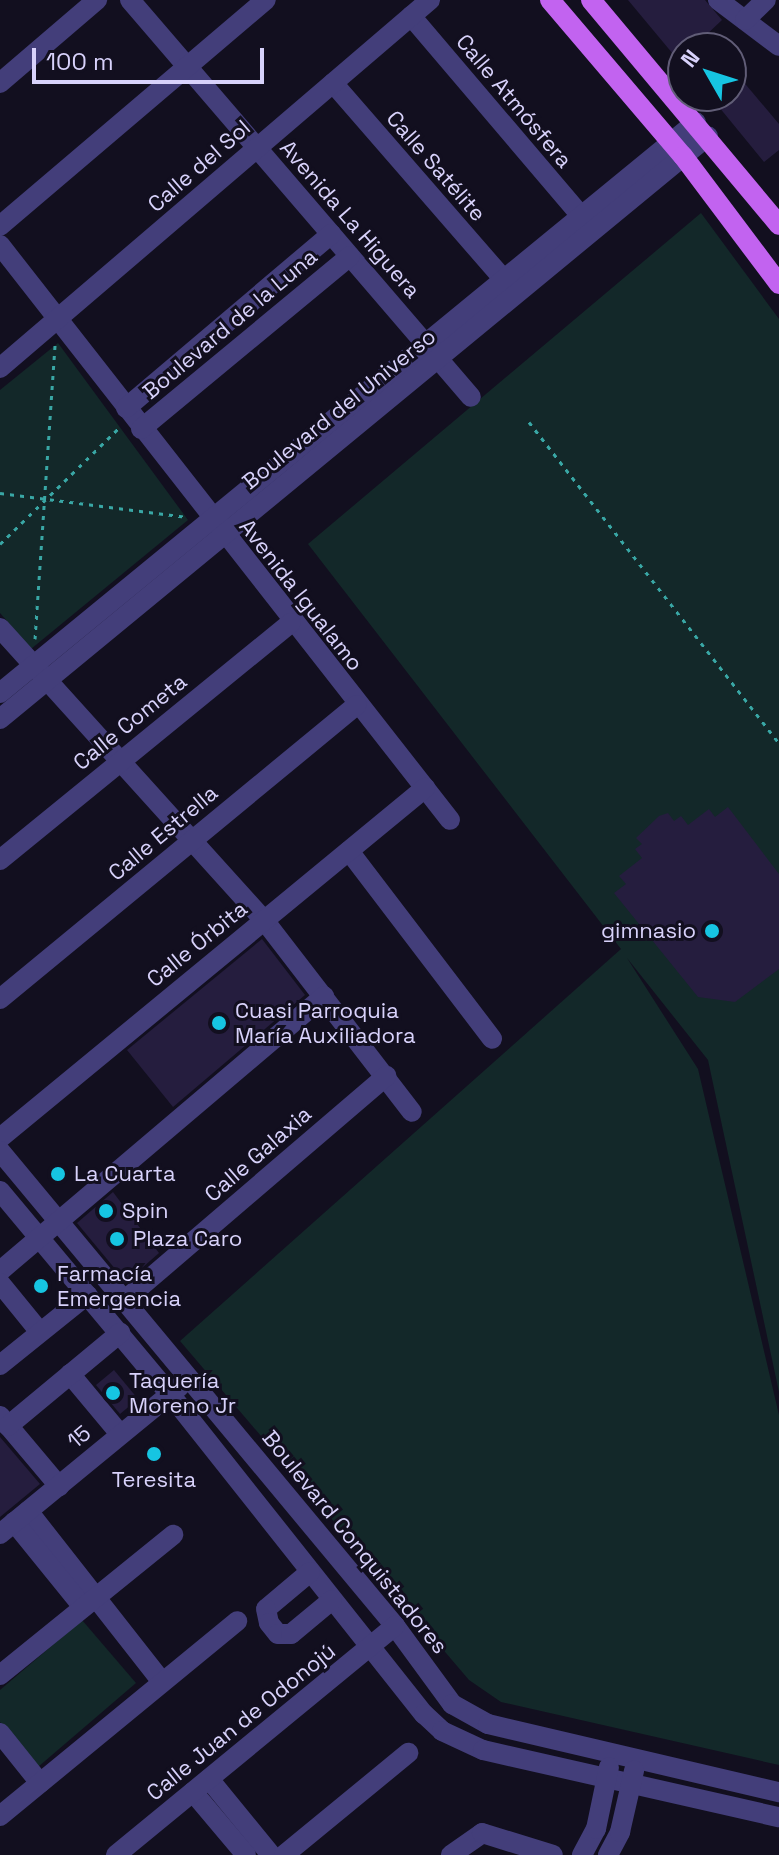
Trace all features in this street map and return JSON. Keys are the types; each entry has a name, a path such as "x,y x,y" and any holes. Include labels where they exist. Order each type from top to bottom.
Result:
{"main road":[{"path":"550,0 677,149 779,284"},
{"path":"591,0 702,129 779,225"}],"street":[{"path":"0,83 97,0"},
{"name":"Avenida La Higuera","path":"130,0 471,397"},
{"path":"0,226 266,0"},
{"name":"Calle del Sol","path":"0,368 430,0"},
{"path":"718,0 779,46"},
{"path":"745,20 766,0"},
{"name":"Calle Atmósfera","path":"411,16 586,224"},
{"name":"Calle Satélite","path":"333,83 504,280"},
{"name":"Boulevard del Universo","path":"0,719 39,674 702,129"},
{"name":"Boulevard del Universo","path":"432,351 504,280 586,224"},
{"name":"Boulevard de la Luna","path":"133,417 331,234"},
{"name":"Avenida Igualamo","path":"0,245 291,623 450,820"},
{"name":"Boulevard de la Luna","path":"133,417 350,256"},
{"name":"Calle Cometa","path":"0,860 291,623"},
{"path":"0,628 264,920 412,1112"},
{"name":"Boulevard del Universo","path":"0,693 39,674"},
{"name":"Calle Estrella","path":"0,999 357,705"},
{"name":"Calle Órbita","path":"0,1138 425,788"},
{"path":"349,851 492,1039"},
{"path":"0,1271 324,996"},
{"name":"Calle Galaxia","path":"126,1299 386,1076"},
{"name":"Boulevard Conquistadores","path":"0,1151 395,1626 452,1704 469,1716 779,1792"},
{"path":"0,1191 170,1394 424,1714 461,1741 779,1817"},
{"path":"0,1283 40,1332"},
{"path":"0,1365 87,1295"},
{"path":"59,1486 4,1421 70,1374 120,1333"},
{"path":"70,1374 120,1434"},
{"name":"15","path":"14,1522 190,1377"},
{"path":"14,1522 162,1682"},
{"path":"0,1675 173,1535"},
{"path":"310,1572 266,1609 269,1623 278,1634 291,1634 332,1600"},
{"path":"0,1816 237,1621"},
{"name":"Calle Juan de Odonojú","path":"116,1855 395,1626"},
{"path":"0,1733 40,1783"},
{"path":"587,1854 596,1829 611,1751"},
{"path":"284,1855 408,1753"},
{"path":"608,1855 638,1756"},
{"path":"209,1779 271,1855"},
{"path":"193,1792 246,1855"},
{"path":"454,1852 482,1833 553,1855"},
{"path":"454,1852 481,1855"}],"path":[{"path":"39,674 57,319"},
{"path":"0,544 133,417"},
{"path":"529,422 779,743"},
{"path":"0,493 218,527"}],"green space":[{"path":"701,213 779,319 779,1392 708,1060 627,958 698,1069 779,1415 779,1765 501,1702 469,1680 180,1341 621,949 308,544"},
{"path":"58,343 188,520 31,649 0,613 0,390"},
{"path":"82,1620 136,1683 38,1767 0,1722 0,1690"}],"building":[{"path":"628,0 705,0 722,20 709,32 667,32 667,47"},
{"path":"747,86 779,124 779,150 764,162 723,112 747,112"},
{"name":"gimnasio","path":"728,807 779,874 779,969 735,1002 698,997 614,893 626,884 619,876 642,858 635,849 642,844 636,838 659,816 668,813 674,821 681,816 688,825 709,809 715,817"},
{"name":"Cuasi Parroquia María Auxiliadora","path":"262,939 305,995 173,1107 127,1050"},
{"name":"Plaza Caro","path":"113,1192 159,1253 126,1282 77,1223"},
{"path":"114,1370 138,1399 120,1414 96,1385"},
{"path":"0,1437 40,1484 0,1517"}],"place":[{"name":"gimnasio","path":"712,931"},
{"name":"Cuasi Parroquia María Auxiliadora","path":"219,1023"},
{"name":"La Cuarta","path":"58,1174"},
{"name":"Spin","path":"106,1211"},
{"name":"Plaza Caro","path":"117,1239"},
{"name":"Farmacía Emergencia","path":"41,1286"},
{"name":"Taquería Moreno Jr","path":"113,1393"},
{"name":"Teresita","path":"154,1454"}]}
